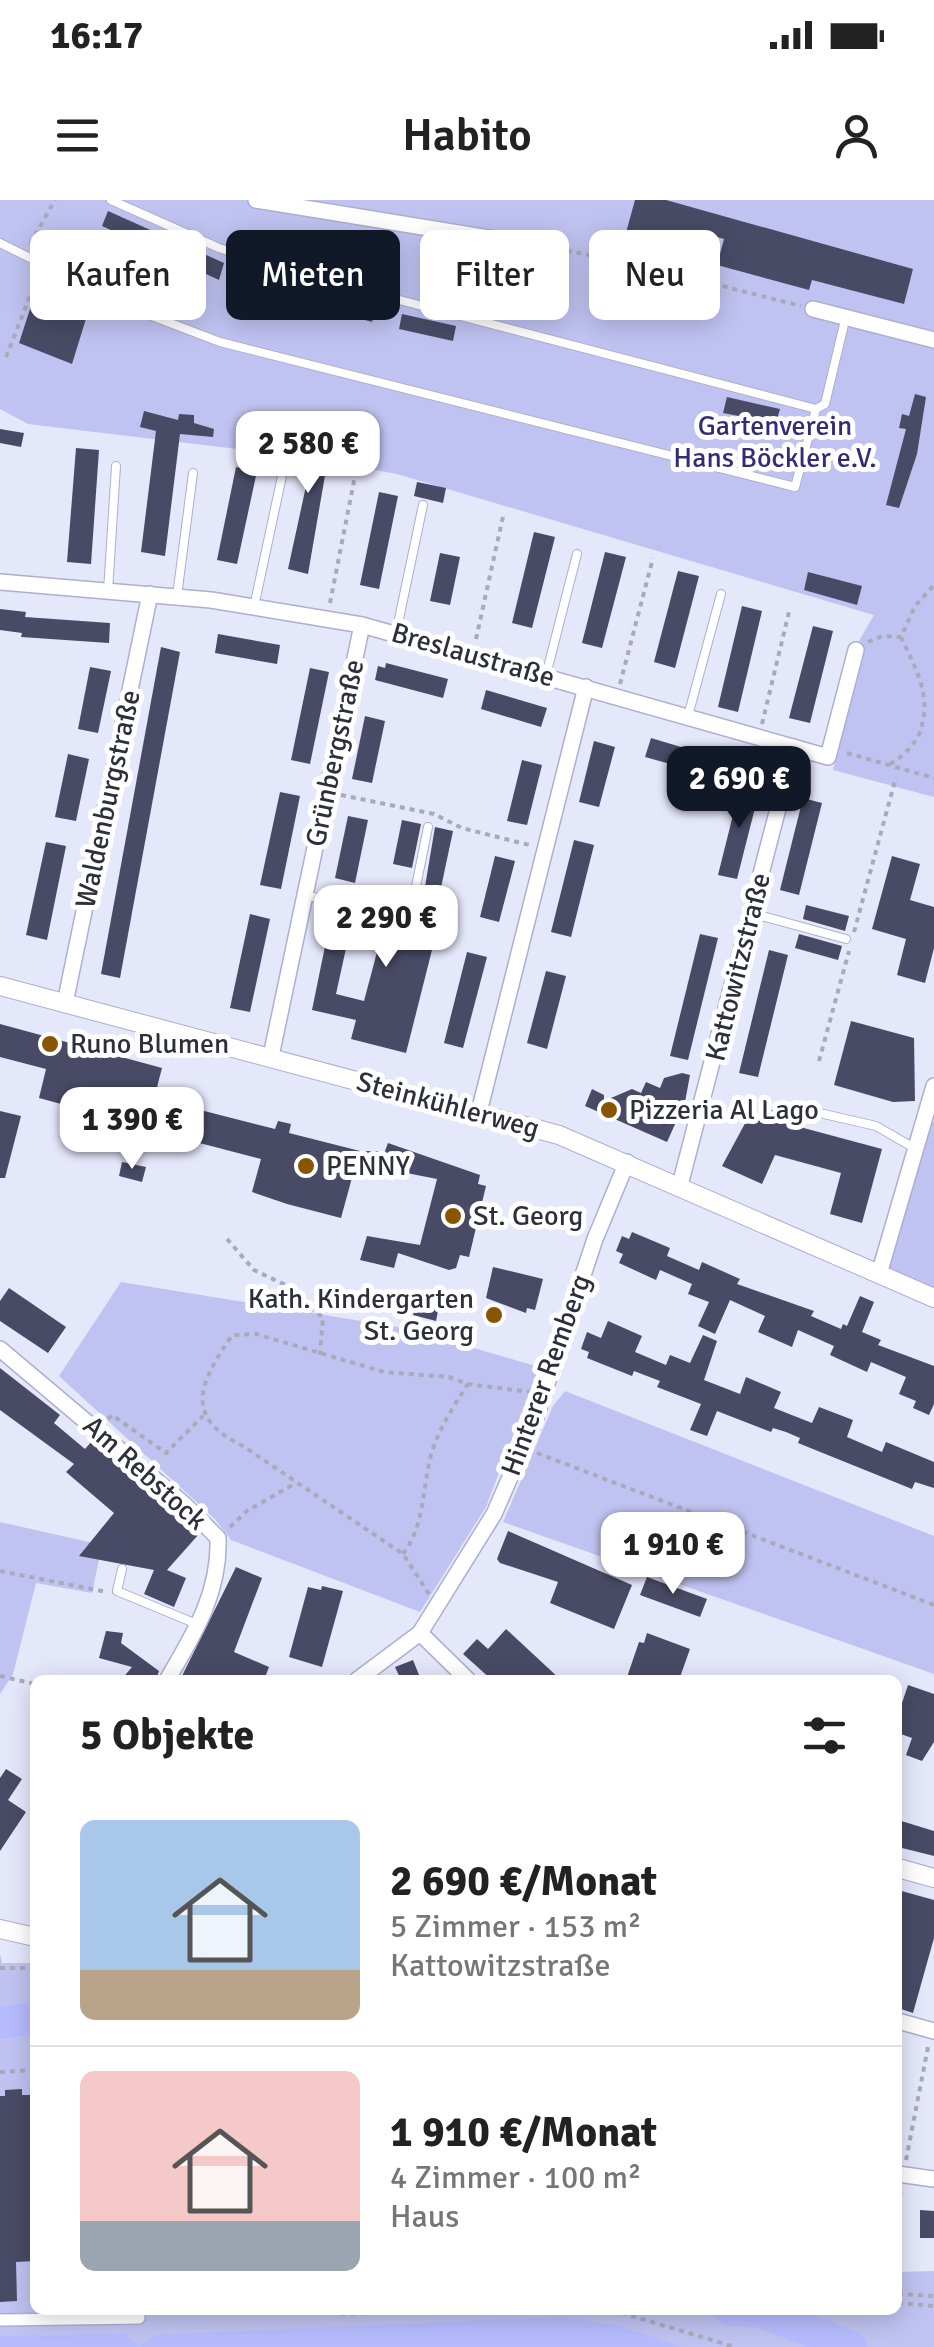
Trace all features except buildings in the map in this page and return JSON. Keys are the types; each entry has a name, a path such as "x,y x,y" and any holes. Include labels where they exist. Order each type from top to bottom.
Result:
{"street":[{"path":"256,200 440,230"},
{"path":"813,309 934,340"},
{"name":"Breslaustraße","path":"0,582 177,596 362,625 473,653 828,757"},
{"name":"Waldenburgstraße","path":"65,1003 150,594"},
{"name":"Grünbergstraße","path":"271,1056 362,625"},
{"path":"828,757 856,650"},
{"path":"479,1112 586,687"},
{"name":"Kattowitzstraße","path":"680,1185 794,747"},
{"name":"Steinkühlerweg","path":"0,986 559,1135 934,1298"},
{"path":"879,1274 934,1086"},
{"name":"Hinterer Remberg","path":"364,1675 420,1633 494,1514 524,1448 594,1239 627,1162"},
{"name":"Am Rebstock","path":"0,1349 172,1493 218,1538 217,1579 199,1625 170,1675"},
{"path":"420,1633 463,1675"},
{"path":"902,1869 934,1878"},
{"path":"0,1929 30,1936"},
{"path":"902,2021 933,2025"},
{"path":"902,2172 934,2179"},
{"path":"0,2320 138,2315"}],"lane":[{"path":"111,200 265,264 816,409"},
{"path":"0,244 30,260"},
{"path":"168,320 220,342 794,486 816,409 824,404 846,316"},
{"path":"108,591 116,466"},
{"path":"177,596 192,473"},
{"path":"254,607 282,476"},
{"path":"396,633 423,505"},
{"path":"546,675 577,554"},
{"path":"688,716 721,594"},
{"path":"304,896 409,921 428,826"},
{"path":"751,913 846,939"},
{"path":"824,1114 876,1126 916,1149"},
{"path":"122,1569 117,1591 199,1625"}],"path":[{"path":"23,256 55,200"},
{"path":"569,251 632,262 813,309"},
{"path":"6,357 30,297"},
{"path":"326,619 355,476"},
{"path":"473,653 504,512"},
{"path":"617,696 652,558"},
{"path":"901,637 915,606 934,585"},
{"path":"758,737 789,612"},
{"path":"856,650 874,638 901,637"},
{"path":"890,764 917,739 932,702 924,676 901,637"},
{"path":"828,757 841,752 934,778"},
{"path":"820,1061 896,777"},
{"path":"227,1239 254,1270 296,1290 308,1308 323,1317 320,1355"},
{"path":"422,1588 403,1554 215,1432 203,1416 201,1405 232,1335 256,1334 384,1372 449,1377 468,1384 544,1394"},
{"path":"403,1554 418,1523 430,1458 442,1424 468,1384"},
{"path":"126,1424 166,1453 203,1416"},
{"path":"524,1448 934,1605"},
{"path":"218,1538 247,1511 296,1482"},
{"path":"0,1571 117,1591"},
{"path":"0,1676 30,1683"},
{"path":"0,1968 30,1968"},
{"path":"902,2167 933,2025"},
{"path":"0,2072 30,2070"},
{"path":"902,2294 934,2296"},
{"path":"902,2303 934,2306"},
{"path":"629,2315 735,2347"}],"green space":[{"name":"Gartenverein Hans Böckler e.V.","path":"0,200 934,200 934,797 833,770 860,639 874,615 397,474 296,456 28,424 0,409"},
{"path":"934,1085 934,1298 879,1274"},
{"path":"121,1282 404,1328 539,1367 486,1507 420,1612 231,1540 214,1518 59,1376"},
{"path":"565,1391 934,1536 934,1674 503,1522 553,1406"},
{"path":"0,1522 102,1545 92,1593 36,1583 13,1674 0,1694"},
{"path":"0,1954 2,1963 30,1963 30,2315 902,2315 902,2272 934,2271 934,2347 0,2347"}],"shaded area":[{"path":"561,2317 616,2325 682,2347 0,2347 0,2336 125,2334 139,2346 154,2335"}],"waterway":[{"path":"0,2023 30,2019"},
{"path":"770,2315 851,2347"}],"place":[{"name":"Runo Blumen","path":"50,1044"},
{"name":"Pizzeria Al Lago","path":"609,1110"},
{"name":"PENNY","path":"306,1166"},
{"name":"St. Georg","path":"453,1216"},
{"name":"Kath. Kindergarten St. Georg","path":"494,1315"}]}
